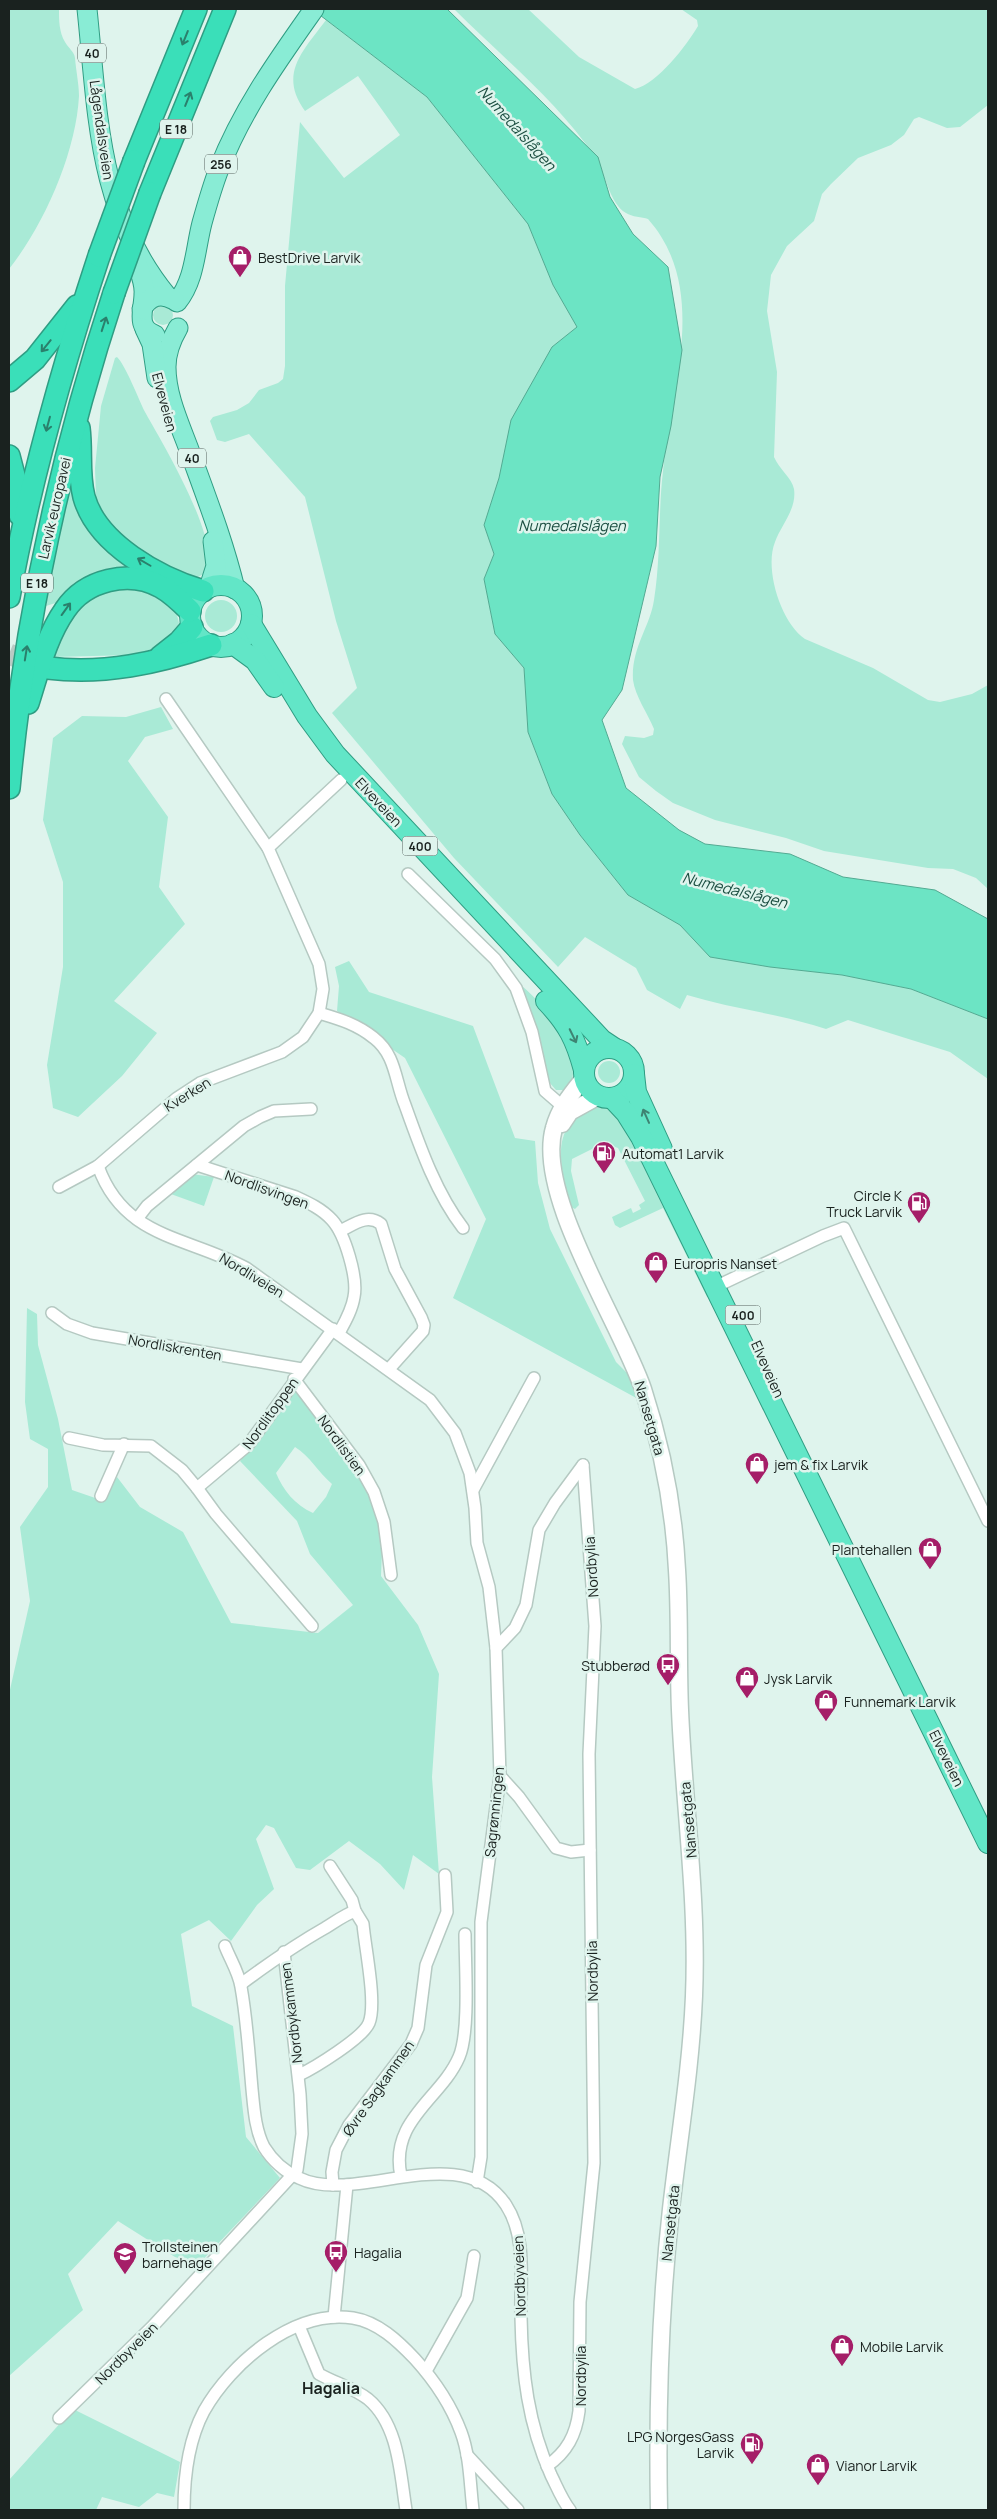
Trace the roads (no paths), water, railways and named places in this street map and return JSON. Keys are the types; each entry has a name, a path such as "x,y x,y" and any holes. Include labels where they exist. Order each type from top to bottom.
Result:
{"highway":[{"name":"Larvik europavei","path":"9,597 21,531 54,402 86,294 134,161 196,9"},
{"name":"Larvik europavei","path":"9,788 18,702 41,561 76,415 114,293 150,193 225,9"},
{"name":"E 18","path":"9,381 40,354 86,294"},
{"name":"E 18","path":"76,415 81,443 81,485 88,510 95,521 112,541 132,556 180,583 206,589"},
{"name":"E 18","path":"9,456 16,483 21,531"},
{"name":"E 18","path":"12,753 46,648 65,609 79,595 104,582 127,578 141,580 161,587 191,619"},
{"path":"154,661 179,642 191,619 195,599 206,589 227,586 235,589"},
{"name":"400","path":"235,589 242,594 250,608 251,624"},
{"path":"191,619 199,638 218,647 233,644 244,636 251,624"},
{"name":"Elveveien","path":"251,624 307,716 335,754 564,1001 602,1040 614,1048"},
{"name":"Elveveien","path":"233,644 246,652 261,667 308,740 340,780 562,1019 575,1038 584,1074"},
{"path":"48,668 106,671 154,661 211,645"},
{"path":"584,1074 590,1056 596,1051 614,1048"},
{"name":"400","path":"614,1048 626,1054 631,1061 634,1074"},
{"name":"400","path":"584,1074 591,1091 605,1097"},
{"path":"605,1097 627,1090 634,1074"},
{"name":"Elveveien","path":"634,1074 636,1092 646,1117 817,1496 984,1821 988,1842"},
{"name":"Elveveien","path":"605,1097 626,1113 641,1137 721,1285"}],"main road":[{"name":"Lågendalsveien","path":"87,9 105,164 114,201 133,246 143,283 142,308"},
{"name":"256","path":"172,299 183,294 191,276 206,207 228,148 256,94 314,9"},
{"name":"Lågendalsveien","path":"133,246 172,299"},
{"path":"142,308 152,297 172,299"},
{"name":"40","path":"172,299 182,314 178,328"},
{"name":"40","path":"142,308 140,316 145,329"},
{"path":"145,329 158,336 173,333 178,328"},
{"name":"Elveveien","path":"178,328 169,345 167,355 168,384 180,424 226,550 235,589"},
{"name":"Elveveien","path":"145,329 152,344 163,406 215,549 216,566 206,589"},
{"name":"Nansetgata","path":"584,1074 566,1109 552,1149 558,1192 572,1235 628,1350 644,1394 665,1473 677,1565 680,1709 693,1896 694,1993 688,2081 672,2206 662,2309 657,2434 659,2510"},
{"path":"566,1109 605,1097"}],"street":[{"name":"Kverken","path":"59,1187 98,1166 171,1102 200,1083 282,1052 303,1037 319,1013 323,989 319,964 268,848 166,699"},
{"path":"268,848 340,780"},
{"path":"408,874 508,975 516,988 532,1032 546,1091 566,1109"},
{"path":"319,1013 349,1022 375,1038 394,1064 407,1112 448,1208 463,1228"},
{"path":"137,1219 147,1206 244,1126 274,1111 312,1110"},
{"name":"Nordlisvingen","path":"198,1165 310,1203 333,1221 340,1231 352,1269 354,1296 346,1320 336,1331"},
{"name":"Nordliveien","path":"98,1166 110,1194 137,1219 165,1237 212,1251 246,1268 430,1400 455,1433 470,1473 477,1543 489,1587 496,1648"},
{"path":"340,1231 368,1218 381,1224 394,1269 424,1325 423,1331 389,1369"},
{"path":"721,1285 823,1236 844,1228 988,1521"},
{"name":"Nordliskrenten","path":"52,1313 67,1324 92,1333 302,1369"},
{"name":"Nordlitoppen","path":"197,1488 248,1445 294,1379 336,1331"},
{"path":"472,1490 534,1378"},
{"name":"Nordlistien","path":"294,1379 359,1465 374,1492 384,1522 391,1575"},
{"path":"69,1438 103,1446 124,1444 151,1446 182,1470 216,1514 312,1626"},
{"path":"101,1496 124,1444"},
{"name":"Nordbylia","path":"496,1648 515,1628 526,1605 538,1530 583,1465 595,1626 589,1754 594,2163 580,2302 580,2412 577,2427 564,2451 547,2466"},
{"name":"Sagrønningen","path":"477,2182 481,2157 481,1922 500,1776 496,1648"},
{"path":"500,1776 519,1797 556,1848 571,1852 590,1850"},
{"name":"Nordbykammen","path":"299,2075 315,2068 362,2033 369,2023 372,2008 363,1924 355,1911 352,1900 330,1866"},
{"name":"Øvre Sagkammen","path":"333,2185 332,2172 336,2150 349,2125 411,2044 418,2028 426,1965 446,1912 445,1875"},
{"name":"Nordbykammen","path":"241,1984 284,1952 355,1911"},
{"path":"401,2176 398,2163 399,2150 410,2125 460,2056 464,2035 465,1934"},
{"name":"Nordbyveien","path":"226,1946 241,1984 257,2128 268,2153 282,2168 292,2175 319,2184 333,2185 346,2185 401,2176 446,2174 460,2176 477,2182 499,2196 517,2228 520,2245 521,2333 526,2398 537,2442 570,2510"},
{"name":"Nordbykammen","path":"284,1952 299,2075 302,2134 299,2163 292,2175"},
{"name":"Nordbyveien","path":"59,2418 152,2328 292,2175"},
{"path":"334,2318 346,2185"},
{"path":"426,2371 467,2298 474,2256"},
{"path":"184,2510 184,2490 192,2441 203,2412 216,2392 239,2364 260,2347 299,2326 321,2318 354,2318 373,2325 391,2336 426,2371 454,2416 467,2455 473,2510"},
{"path":"299,2326 320,2374 360,2394 378,2409 396,2453 406,2510"},
{"path":"467,2455 518,2510"}],"water":[{"name":"Numedalslågen","path":"312,9 447,9 598,157 610,197 633,234 668,267 682,350 671,426 660,477 656,546 622,690 602,720 626,788 679,830 705,844 790,854 843,877 935,890 988,919 988,1019 911,989 842,975 770,967 710,957 680,925 628,895 580,835 552,794 528,732 524,668 495,634 484,579 494,554 484,525 499,478 511,420 552,347 577,327 553,285 528,224 427,97"}],"tunnel":[{"path":"9,654 41,667"}],"place":[{"name":"BestDrive Larvik","path":"240,278"},
{"name":"Automat1 Larvik","path":"604,1174"},
{"name":"Circle K Truck Larvik","path":"919,1224"},
{"name":"Europris Nanset","path":"656,1284"},
{"name":"jem & fix Larvik","path":"757,1485"},
{"name":"Plantehallen","path":"930,1570"},
{"name":"Stubberød","path":"668,1686"},
{"name":"Jysk Larvik","path":"747,1699"},
{"name":"Funnemark Larvik","path":"826,1722"},
{"name":"Hagalia","path":"336,2273"},
{"name":"Trollsteinen barnehage","path":"125,2275"},
{"name":"Mobile Larvik","path":"842,2367"},
{"name":"LPG NorgesGass Larvik","path":"752,2465"},
{"name":"Vianor Larvik","path":"818,2486"}],"district":[{"name":"Hagalia","path":"331,2388"}]}
